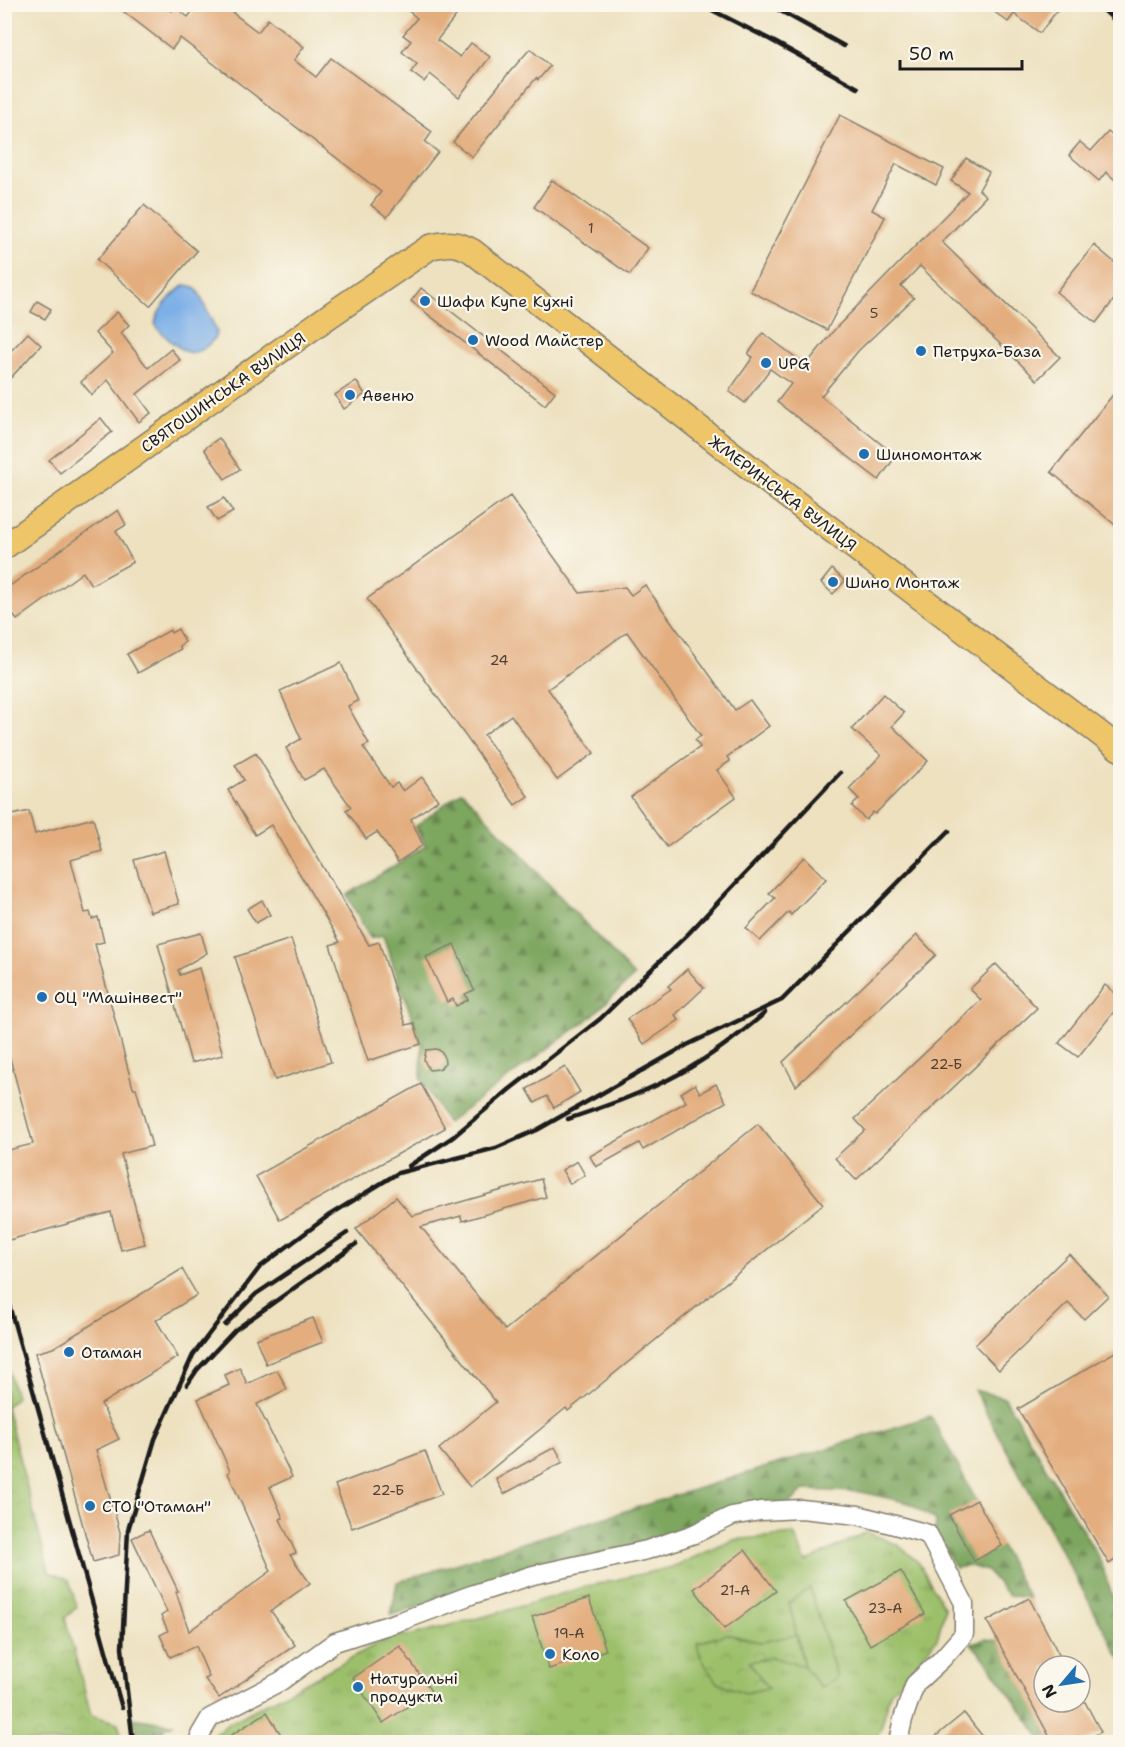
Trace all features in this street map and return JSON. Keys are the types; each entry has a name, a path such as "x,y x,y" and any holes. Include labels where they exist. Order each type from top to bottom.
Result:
{"main road":[{"name":"СВЯТОШИНСЬКА ВУЛИЦЯ","path":"4,547 329,316 430,247 444,244"},
{"name":"ЖМЕРИНСЬКА ВУЛИЦЯ","path":"444,244 459,244 472,251 766,480 1120,749"}],"street":[{"path":"200,1743 200,1734 210,1718 281,1681 335,1642 533,1575 656,1547 694,1534 732,1516 760,1511 801,1509 858,1515 928,1534 964,1603 964,1634 915,1684 903,1719 898,1743"}],"green space":[{"path":"462,791 634,976 591,1017 447,1123 421,1079 422,1046 383,936 370,939 347,895 426,846 415,827"},
{"path":"5,1358 16,1397 6,1407 49,1572 69,1580 77,1607 65,1618 91,1715 118,1723 123,1742 5,1742"},
{"path":"974,1390 1005,1398 1100,1560 1120,1619 1120,1659"},
{"path":"931,1416 1029,1598 1008,1595 987,1571 970,1566 955,1568 935,1533 936,1520 909,1503 861,1492 803,1490 784,1510 686,1530 391,1615 397,1582"},
{"path":"867,1532 898,1545 919,1563 945,1609 937,1639 890,1693 875,1742 207,1742 228,1724 390,1637 412,1635 502,1612 584,1587 672,1567 734,1540 794,1534 806,1562"},
{"path":"810,1588 837,1678 820,1688 804,1666 789,1603"},
{"path":"727,1634 759,1642 796,1635 804,1666 771,1657 749,1662 768,1688 745,1693 716,1682 700,1656 697,1643"},
{"path":"986,1639 999,1641 1032,1703 1032,1714 1038,1714 1053,1742 1040,1742 1041,1738 971,1643"},
{"path":"132,1718 173,1724 162,1729 171,1742 139,1742"}],"water":[{"path":"185,285 192,286 198,291 217,332 213,340 196,352 187,352 174,344 155,324 166,302"}],"building":[{"path":"114,4 164,4 172,11 175,7 188,17 198,4 239,4 233,13 258,32 268,19 304,47 294,60 316,77 331,58 432,132 425,142 438,152 387,217 371,205 381,192 180,38 172,49"},
{"path":"400,4 448,4 459,12 437,40 460,57 471,43 490,57 459,97 430,74 424,82 411,72 417,64 402,52 411,41 403,35 417,18"},
{"path":"984,4 1062,4 1040,33 1014,14 1008,22"},
{"path":"530,49 550,66 538,80 536,78 472,157 453,142"},
{"path":"840,115 944,169 936,185 896,164 872,210 885,217 827,330 750,291"},
{"path":"1108,132 1120,142 1120,184 1106,172 1099,181 1069,155 1080,142 1091,151"},
{"path":"966,158 989,172 979,190 986,196 942,242 1060,357 1037,380 920,266 901,286 914,298 859,350 821,396 896,456 879,480 777,402 791,384 770,369 745,403 729,391 753,357 748,354 763,333 806,365 835,329 968,192 951,181"},
{"path":"552,180 648,248 630,275 534,207"},
{"path":"144,205 197,251 150,306 97,260"},
{"path":"1094,245 1120,267 1120,292 1096,323 1056,292"},
{"path":"421,288 555,392 545,405 411,301"},
{"path":"37,301 51,309 45,319 31,312"},
{"path":"117,312 129,325 121,333 148,368 171,349 180,360 137,394 151,413 139,422 108,380 92,395 81,382 113,353 95,333"},
{"path":"28,333 41,345 4,385 4,358"},
{"name":"Авеню","path":"356,381 365,394 344,409 335,395"},
{"path":"1120,386 1120,529 1051,472"},
{"path":"101,418 112,432 60,473 49,460"},
{"path":"219,438 240,469 225,479 204,449"},
{"path":"510,496 580,593 625,587 631,595 645,585 735,710 750,700 769,726 727,757 730,761 717,770 736,797 667,847 631,797 700,747 695,740 701,736 627,632 548,689 594,753 557,780 511,715 484,735 528,796 515,805 367,599"},
{"path":"224,498 233,512 217,521 208,507"},
{"path":"118,510 126,525 116,531 133,562 91,585 83,572 17,620 4,603 4,590"},
{"name":"Шино Монтаж","path":"832,569 845,581 833,594 821,583"},
{"path":"178,629 185,642 179,646 181,649 138,673 127,654 170,630 171,633"},
{"path":"341,663 358,701 348,706 369,744 363,747 391,787 397,783 403,791 422,777 438,800 411,819 423,845 398,862 377,832 366,839 346,810 351,807 324,769 304,780 286,748 301,739 280,691"},
{"path":"883,694 904,713 892,726 928,761 875,814 873,812 866,820 852,806 859,799 849,789 881,755 852,729"},
{"path":"256,753 369,945 379,942 406,1025 414,1023 421,1044 368,1061 330,945 340,942 271,825 255,835 228,790 244,780 235,765"},
{"name":"ОЦ \"Машінвест\"","path":"29,811 35,834 93,818 102,851 71,860 85,913 90,912 92,919 98,917 104,942 95,944 133,1088 136,1088 152,1146 121,1154 145,1244 121,1250 111,1212 9,1240 4,1221 4,1151 33,1144 4,1036 4,817"},
{"path":"164,851 179,904 150,912 134,860"},
{"path":"804,857 826,879 791,915 789,912 760,941 746,928 775,898 769,893"},
{"path":"262,900 270,915 256,923 247,909"},
{"path":"201,933 207,953 178,970 180,975 199,968 223,1055 191,1063 158,944"},
{"path":"917,935 936,955 796,1086 783,1062"},
{"path":"291,939 331,1062 275,1080 235,957"},
{"path":"454,944 474,990 465,994 468,1000 456,1006 453,999 447,1002 426,957"},
{"path":"996,964 1037,1008 856,1180 835,1158 865,1130 855,1119 981,1000 970,989"},
{"path":"687,969 704,988 675,1015 679,1020 644,1044 627,1019 671,989 668,986"},
{"path":"1105,985 1120,997 1120,1004 1078,1057 1059,1043"},
{"path":"436,1049 444,1055 445,1063 440,1069 429,1070 424,1060 426,1050"},
{"path":"565,1067 580,1092 554,1108 547,1096 535,1103 527,1089"},
{"path":"421,1084 445,1128 280,1220 256,1176"},
{"path":"695,1084 700,1093 716,1084 726,1102 643,1150 639,1143 596,1167 590,1156 686,1102 681,1093"},
{"path":"758,1124 823,1204 568,1411 566,1408 470,1487 439,1449 496,1402 356,1229 396,1197 412,1216 541,1179 546,1197 462,1221 461,1216 421,1227 505,1330"},
{"path":"577,1161 585,1175 570,1184 562,1170"},
{"path":"1069,1254 1108,1296 1084,1319 1068,1303 999,1370 975,1345"},
{"path":"182,1269 197,1295 156,1320 178,1357 101,1404 119,1439 96,1450 120,1532 119,1555 93,1562 35,1353 53,1348"},
{"path":"313,1318 323,1342 266,1364 256,1339"},
{"path":"1120,1349 1120,1557 1109,1564 1018,1409"},
{"path":"240,1368 247,1384 277,1370 287,1389 257,1404 292,1477 270,1487 283,1518 280,1519 296,1553 290,1555 310,1583 271,1611 295,1645 219,1698 205,1679 209,1677 196,1646 170,1657 160,1635 168,1631 161,1616 167,1612 132,1538 149,1530 178,1591 176,1592 189,1631 271,1571 198,1399 229,1385 225,1375"},
{"path":"555,1447 563,1462 504,1494 496,1479"},
{"path":"425,1451 442,1494 352,1528 335,1485"},
{"path":"977,1500 1002,1546 974,1561 949,1515"},
{"path":"745,1550 776,1591 724,1629 694,1589"},
{"path":"901,1571 925,1614 870,1645 846,1601"},
{"path":"589,1598 606,1650 549,1669 532,1617"},
{"path":"1029,1598 1059,1654 1032,1654 1032,1704 987,1621"},
{"path":"400,1646 431,1691 383,1723 353,1678"},
{"path":"267,1712 286,1743 219,1743"},
{"path":"964,1713 988,1743 929,1743 942,1731"},
{"path":"1037,1714 1091,1714 1101,1732 1081,1743 1053,1743"}],"railway":[{"path":"700,4 858,88"},
{"path":"768,4 844,46"},
{"path":"1097,4 1120,25"},
{"path":"409,1166 453,1137 600,1019 688,934 840,773"},
{"path":"133,1742 122,1648 128,1530 155,1439 193,1355 260,1267 328,1216 398,1173 496,1148 537,1130 687,1045 782,1000 949,831"},
{"path":"568,1119 666,1081 724,1046 765,1013"},
{"path":"225,1325 256,1294 347,1233"},
{"path":"187,1385 197,1370 235,1330 356,1244"},
{"path":"4,1287 122,1708"}],"place":[{"name":"Шафи Купе Кухні","path":"425,301"},
{"name":"Wood Майстер","path":"473,340"},
{"name":"Петруха-База","path":"921,351"},
{"name":"UPG","path":"766,363"},
{"name":"Авеню","path":"350,395"},
{"name":"Шиномонтаж","path":"864,454"},
{"name":"Шино Монтаж","path":"833,582"},
{"name":"ОЦ \"Машінвест\"","path":"42,997"},
{"name":"Отаман","path":"69,1352"},
{"name":"СТО \"Отаман\"","path":"90,1506"},
{"name":"Коло","path":"550,1654"},
{"name":"Натуральні продукти","path":"358,1687"}]}
